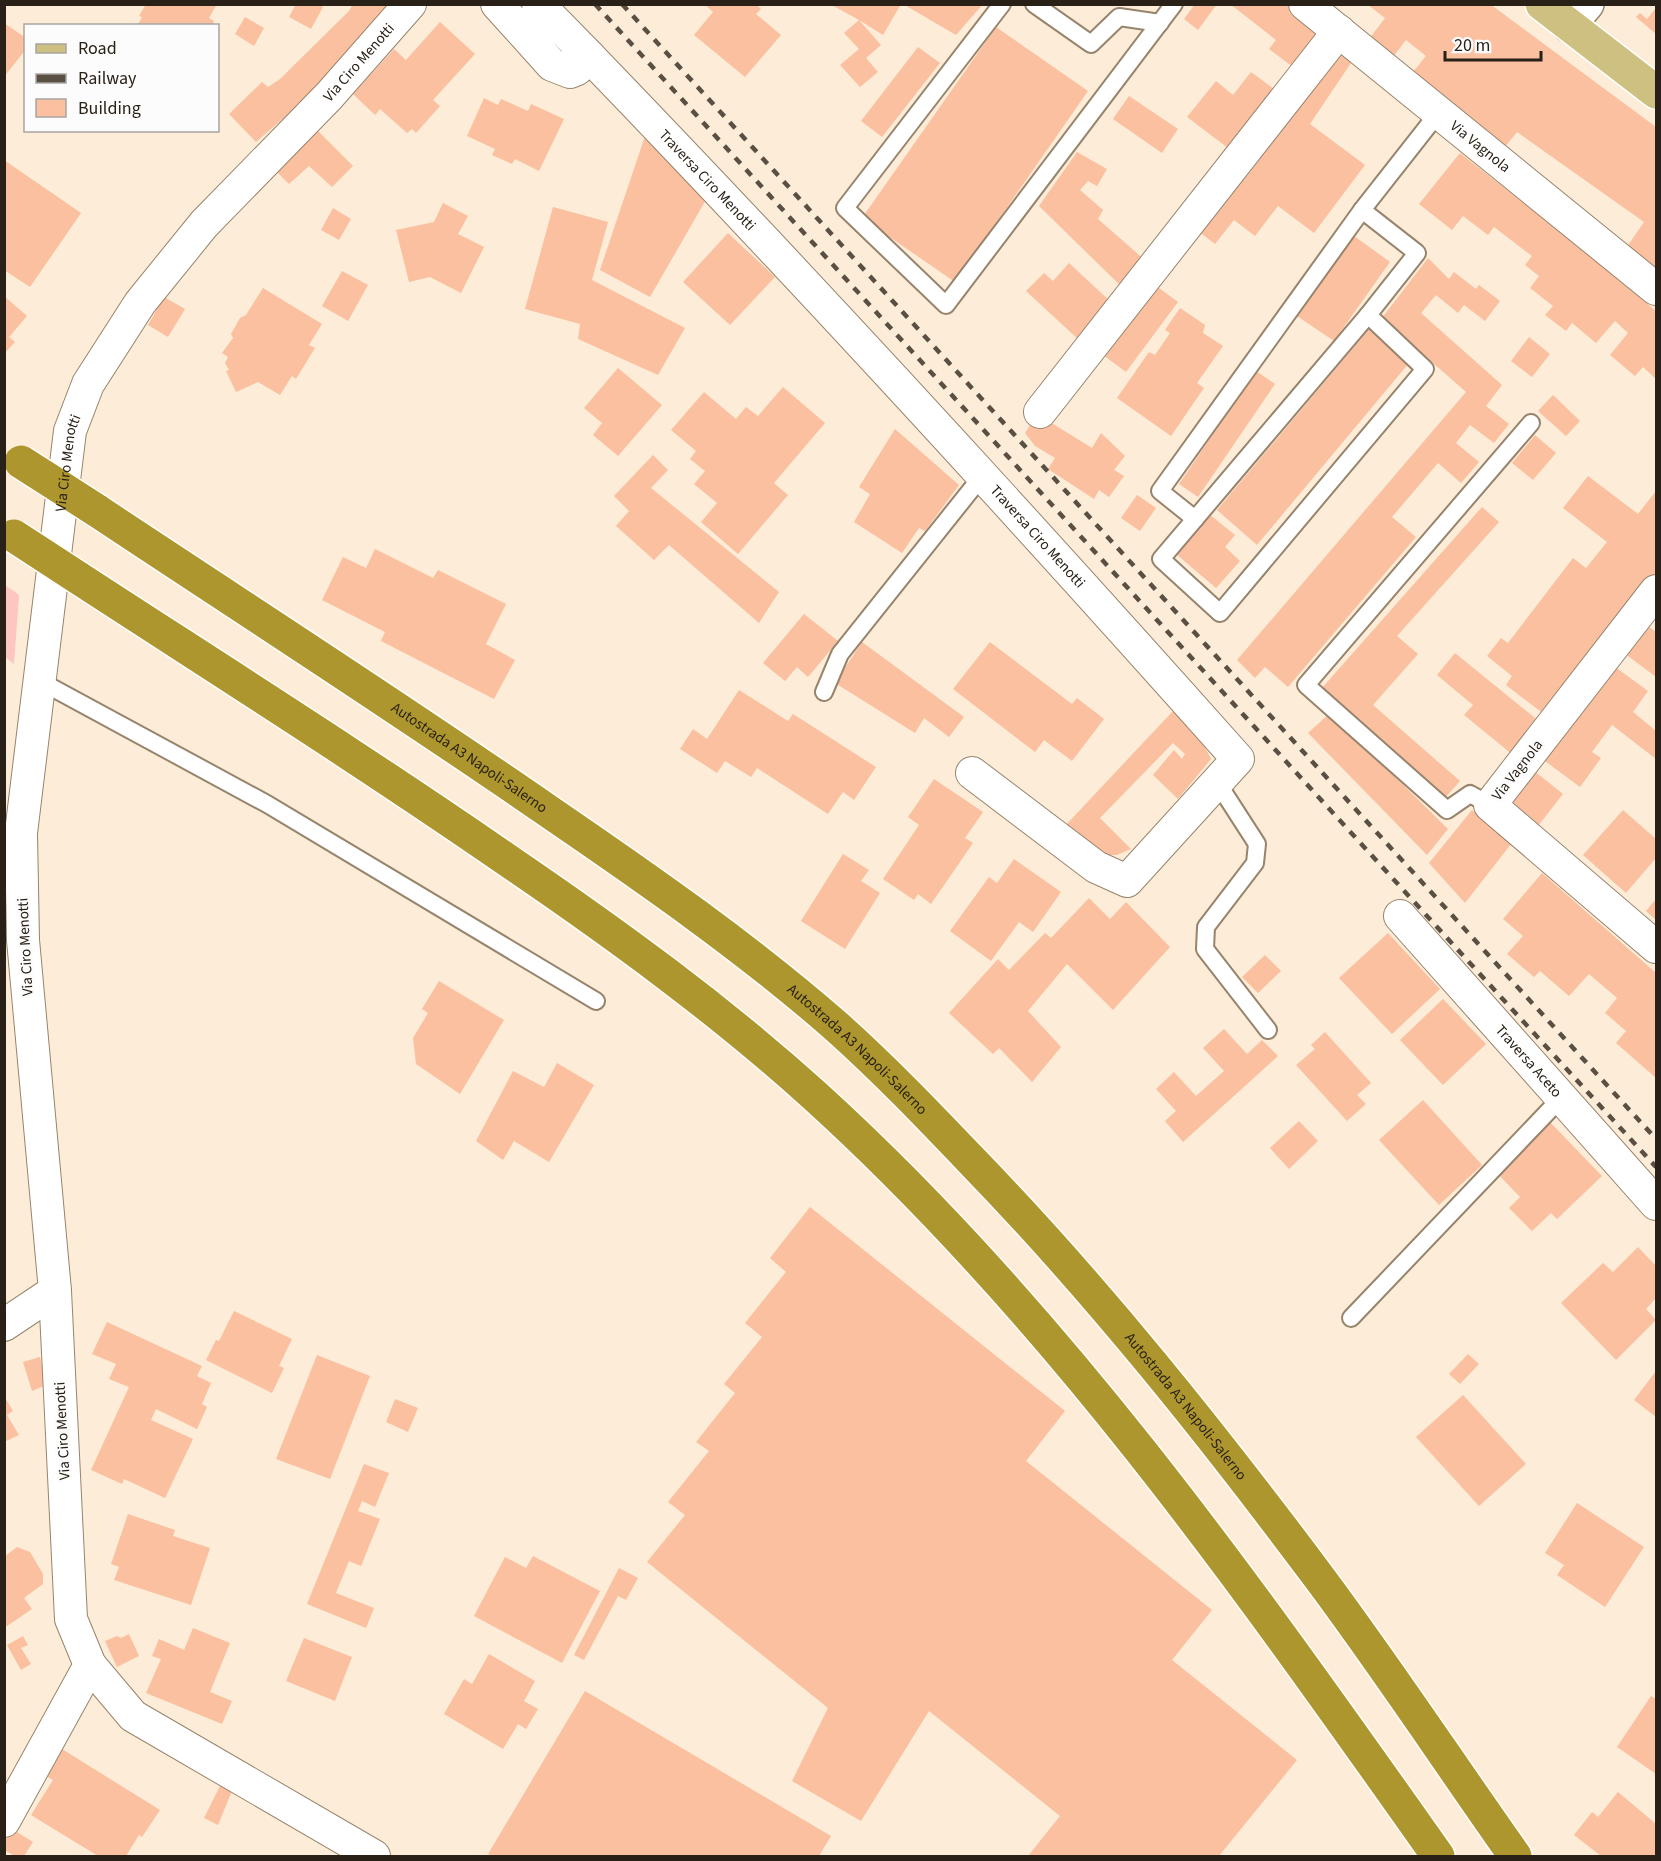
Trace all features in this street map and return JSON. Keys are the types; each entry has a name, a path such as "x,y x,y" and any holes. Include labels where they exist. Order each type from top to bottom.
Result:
{"highway":[{"name":"Autostrada A3 Napoli-Salerno","path":"13,456 485,767 630,867 745,953 838,1028 937,1124 1006,1196 1096,1296 1160,1372 1321,1581 1515,1857"},
{"path":"9,533 445,817 596,921 712,1010 812,1093 904,1181 991,1273 1102,1404 1189,1512 1438,1857"}],"main road":[{"path":"1542,4 1578,15 1656,92"}],"street":[{"name":"Via Ciro Menotti","path":"374,1857 133,1716 90,1665 71,1619 55,1291 23,940 21,833 70,432 88,384 140,303 204,224 329,96 410,4"},
{"path":"497,4 552,65 570,72 577,69 590,57 538,4"},
{"name":"Via Vagnola","path":"1305,4 1656,289"},
{"path":"1040,412 1339,32"},
{"name":"Traversa Ciro Menotti","path":"590,57 798,276 1238,759 1127,881 1096,867 972,773"},
{"name":"Via Vagnola","path":"1656,591 1490,805 1656,947"},
{"name":"Traversa Aceto","path":"1400,916 1656,1204"},
{"path":"5,1324 55,1291"},
{"path":"4,1821 90,1665"}],"lane":[{"path":"1002,4 845,208 946,305 1174,4"},
{"path":"1034,4 1092,44 1119,17 1160,23"},
{"path":"1195,519 1160,491 1362,210 1438,112"},
{"path":"1362,210 1417,253 1368,315 1161,559 1220,613 1425,369 1368,315"},
{"path":"1490,805 1470,794 1447,810 1306,685 1531,423"},
{"path":"824,692 840,654 982,476"},
{"path":"38,680 267,804 596,1001"},
{"path":"1217,782 1257,844 1256,863 1206,927 1205,949 1268,1030"},
{"path":"1351,1318 1561,1098"}],"shaded area":[{"path":"5,585 19,595 14,664 5,657"}],"building":[{"path":"146,4 217,4 209,18 214,21 213,24 138,24 142,17 139,16"},
{"path":"296,4 318,4 323,7 311,29 289,17"},
{"path":"353,4 393,4 377,30 303,101 256,142 229,114 262,82 268,87 280,79 349,11"},
{"path":"704,4 756,4 761,9 756,14 781,35 745,77 694,35 713,12"},
{"path":"830,4 901,4 883,35"},
{"path":"903,4 983,4 956,35"},
{"path":"1195,4 1217,4 1198,30 1184,19"},
{"path":"1230,4 1287,4 1325,34 1297,70 1269,49 1276,40"},
{"path":"1367,4 1490,4 1656,127 1656,280 1622,254 1644,222 1517,132 1501,152 1408,78 1426,56 1406,40 1390,61 1366,43 1385,18"},
{"path":"1656,8 1656,34 1636,17 1640,13 1647,19"},
{"path":"245,17 264,28 254,46 235,34"},
{"path":"859,20 881,45 866,58 878,72 860,87 840,65 859,49 844,33"},
{"path":"440,22 475,54 433,100 440,106 416,133 412,129 407,133 380,109 375,115 353,94 394,49 406,60"},
{"path":"4,23 24,37 24,52 4,77"},
{"path":"996,27 1088,91 955,282 862,218"},
{"path":"918,47 940,63 882,137 861,121"},
{"path":"1336,48 1353,60 1310,124 1365,165 1314,233 1278,206 1255,236 1234,220 1215,244 1194,228 1236,174 1244,180 1296,112"},
{"path":"1251,72 1278,92 1232,151 1187,117 1216,81 1233,95"},
{"path":"1129,96 1178,129 1162,153 1113,119"},
{"path":"484,98 498,105 501,99 528,111 531,104 564,119 539,171 515,159 512,164 492,155 495,149 467,136"},
{"path":"316,129 353,166 332,187 309,166 289,184 275,170"},
{"path":"645,136 707,198 650,297 600,270"},
{"path":"1077,152 1107,169 1097,186 1088,181 1080,190 1103,210 1098,219 1147,262 1125,290 1039,206"},
{"path":"1460,153 1592,257 1656,311 1656,379 1643,367 1635,376 1610,355 1628,333 1615,321 1596,343 1572,323 1566,331 1545,315 1553,306 1530,288 1539,276 1525,265 1532,256 1494,227 1488,235 1463,216 1452,230 1419,204"},
{"path":"4,160 81,213 30,287 4,270"},
{"path":"443,203 468,216 458,234 484,247 461,293 430,277 409,282 396,230 434,222"},
{"path":"553,207 608,222 592,280 685,328 658,375 578,339 580,324 525,309"},
{"path":"333,208 351,219 339,240 321,230"},
{"path":"728,233 775,277 730,325 683,282"},
{"path":"1354,236 1390,262 1334,341 1297,316"},
{"path":"1428,258 1449,279 1454,272 1476,289 1479,285 1500,301 1485,321 1464,305 1458,313 1436,295 1421,313 1502,385 1486,406 1509,424 1494,443 1470,425 1456,443 1479,462 1461,483 1438,463 1392,517 1416,537 1288,687 1265,667 1255,678 1237,660 1466,392 1382,318"},
{"path":"1069,263 1113,304 1079,340 1026,291 1044,273 1053,281"},
{"path":"342,271 368,285 348,321 322,306"},
{"path":"1151,282 1178,302 1126,372 1099,352"},
{"path":"263,288 322,324 309,345 315,348 296,379 292,376 280,395 258,382 236,392 226,371 229,370 225,363 228,357 222,353 233,338 231,334 240,318 246,315"},
{"path":"4,296 27,316 9,337 15,342 4,354"},
{"path":"164,297 185,309 168,337 148,325"},
{"path":"1180,308 1205,325 1203,333 1223,346 1197,383 1204,388 1171,436 1117,398 1149,352 1155,355 1170,333 1165,330"},
{"path":"1369,329 1409,363 1257,545 1217,510"},
{"path":"1529,337 1550,354 1532,377 1511,361"},
{"path":"618,368 662,405 618,456 593,435 602,423 584,408"},
{"path":"1256,371 1275,384 1198,497 1179,484"},
{"path":"783,387 825,423 774,483 788,495 738,554 701,522 717,503 694,484 705,471 690,459 696,451 671,430 704,392 736,419 746,407 758,416"},
{"path":"1553,395 1580,421 1566,436 1538,411"},
{"path":"1037,414 1092,448 1101,433 1125,456 1114,470 1124,476 1109,497 1099,490 1094,499 1048,469 1055,458 1035,446 1025,433"},
{"path":"895,429 959,485 925,531 919,528 902,553 854,522 870,494 859,487"},
{"path":"1535,435 1556,453 1533,480 1512,463"},
{"path":"653,455 668,470 651,488 779,592 759,623 669,545 654,560 616,526 629,511 614,496"},
{"path":"1588,476 1638,514 1656,491 1656,573 1545,715 1506,685 1512,676 1487,656 1501,638 1508,643 1573,558 1586,568 1607,542 1563,508"},
{"path":"1137,495 1156,508 1140,531 1121,518"},
{"path":"1482,507 1499,522 1397,636 1418,654 1373,705 1460,781 1445,798 1322,688"},
{"path":"1209,514 1235,535 1225,547 1240,561 1216,588 1176,554"},
{"path":"375,549 433,578 438,570 506,604 486,644 515,660 494,699 381,641 385,632 322,600 343,557 366,568"},
{"path":"804,614 838,641 808,677 797,667 785,681 763,663"},
{"path":"1641,621 1656,632 1656,677 1620,650"},
{"path":"862,642 964,717 949,737 924,718 915,733 835,683"},
{"path":"990,642 1072,704 1077,698 1104,719 1072,761 1044,740 1035,752 953,689"},
{"path":"1455,653 1540,722 1513,755 1464,715 1473,705 1437,675"},
{"path":"1611,664 1648,691 1633,712 1656,731 1656,759 1612,725 1592,752 1601,758 1580,787 1541,758"},
{"path":"739,690 788,721 793,714 876,767 854,800 843,792 828,814 757,768 751,777 725,761 717,773 680,749 693,729 707,739"},
{"path":"1173,711 1200,738 1211,759 1178,799 1153,775 1174,750 1182,759 1185,754 1173,743 1100,818 1131,849 1117,855 1102,855 1065,826"},
{"path":"1330,713 1448,829 1427,855 1308,733"},
{"path":"1533,770 1563,794 1534,831 1505,807"},
{"path":"934,779 983,812 965,838 973,843 931,904 918,894 914,900 883,879 919,825 908,817"},
{"path":"1472,810 1511,844 1465,903 1429,863"},
{"path":"1623,810 1656,839 1656,858 1626,893 1583,855"},
{"path":"843,854 869,870 861,881 880,893 845,949 801,921"},
{"path":"1014,859 1061,892 1033,932 1019,922 991,961 950,931 989,877 997,883"},
{"path":"1542,873 1656,973 1656,1078 1616,1043 1626,1031 1605,1013 1617,998 1589,974 1569,996 1540,971 1534,977 1507,954 1523,936 1503,919"},
{"path":"1089,898 1110,919 1126,902 1170,947 1113,1010 1067,964 1028,1011 1061,1047 1032,1082 999,1048 993,1054 949,1013 998,959 1009,970 1045,933 1051,938"},
{"path":"1656,899 1656,920 1646,911"},
{"path":"1388,933 1440,989 1392,1034 1339,978"},
{"path":"1265,955 1281,971 1258,993 1242,977"},
{"path":"439,981 504,1020 460,1094 416,1064 413,1038 428,1013 422,1009"},
{"path":"1443,999 1486,1044 1443,1085 1400,1040"},
{"path":"1224,1029 1247,1054 1262,1040 1278,1056 1183,1142 1165,1121 1176,1111 1156,1089 1174,1072 1196,1096 1224,1071 1203,1048"},
{"path":"1325,1032 1371,1083 1357,1095 1366,1104 1347,1121 1296,1065 1315,1049 1311,1045"},
{"path":"557,1063 594,1085 549,1162 514,1141 503,1160 476,1141 513,1071 544,1087"},
{"path":"1423,1100 1482,1165 1439,1205 1379,1140"},
{"path":"1547,1119 1602,1176 1557,1219 1551,1213 1532,1231 1509,1208 1520,1197 1495,1171"},
{"path":"1299,1121 1318,1141 1289,1169 1270,1148"},
{"path":"810,1207 1065,1411 1026,1461 1212,1610 1172,1660 1297,1760 1219,1856 1028,1856 1060,1816 929,1711 861,1821 792,1781 828,1708 647,1562 685,1515 668,1502 709,1451 696,1442 735,1393 724,1384 762,1337 745,1323 786,1272 770,1258"},
{"path":"1638,1247 1656,1266 1656,1298 1646,1309 1656,1320 1616,1360 1561,1303 1603,1263 1613,1272"},
{"path":"234,1311 292,1339 279,1366 284,1368 272,1393 206,1360 216,1340 219,1341"},
{"path":"107,1322 202,1366 197,1376 211,1383 202,1404 207,1407 197,1429 156,1409 151,1420 193,1439 165,1498 124,1479 122,1484 91,1470 129,1387 109,1379 116,1364 92,1354"},
{"path":"1468,1354 1479,1364 1460,1384 1449,1374"},
{"path":"317,1355 370,1376 330,1479 276,1459"},
{"path":"40,1357 46,1385 32,1391 23,1362"},
{"path":"1656,1371 1656,1417 1634,1400"},
{"path":"1463,1395 1526,1464 1479,1506 1416,1437"},
{"path":"4,1396 13,1411 7,1415 19,1435 4,1442"},
{"path":"395,1399 418,1408 408,1432 386,1422"},
{"path":"364,1464 389,1473 375,1507 362,1501 358,1511 380,1519 361,1566 349,1561 336,1593 374,1608 366,1628 307,1604"},
{"path":"1577,1503 1644,1547 1605,1607 1557,1575 1564,1565 1545,1553"},
{"path":"128,1514 175,1530 173,1536 210,1548 191,1605 114,1580 119,1567 111,1564"},
{"path":"17,1547 30,1552 43,1574 43,1584 24,1598 32,1609 4,1628 4,1557"},
{"path":"533,1556 600,1591 562,1663 474,1616 505,1557 526,1568"},
{"path":"619,1568 638,1578 626,1600 618,1596 584,1660 574,1655"},
{"path":"193,1628 230,1643 210,1692 232,1701 222,1724 146,1693 161,1659 152,1656 159,1639 184,1650"},
{"path":"129,1634 139,1656 117,1667 105,1641"},
{"path":"23,1636 28,1645 21,1648 31,1664 21,1670 7,1645"},
{"path":"304,1638 352,1657 335,1701 286,1681"},
{"path":"489,1654 535,1681 524,1701 538,1709 526,1729 518,1724 503,1749 444,1714 464,1679 472,1684"},
{"path":"585,1691 831,1836 819,1856 492,1856 488,1854"},
{"path":"1651,1696 1656,1699 1656,1774 1617,1747"},
{"path":"62,1749 160,1810 142,1837 139,1835 126,1856 98,1856 31,1815 53,1780 46,1776"},
{"path":"223,1780 234,1786 218,1825 204,1818"},
{"path":"1618,1792 1656,1824 1656,1856 1601,1856 1574,1835 1592,1812 1598,1817"},
{"path":"12,1829 33,1842 24,1856 15,1856 4,1850 4,1843"}],"railway":[{"path":"595,4 1656,1167"},
{"path":"622,4 1656,1139"}]}
